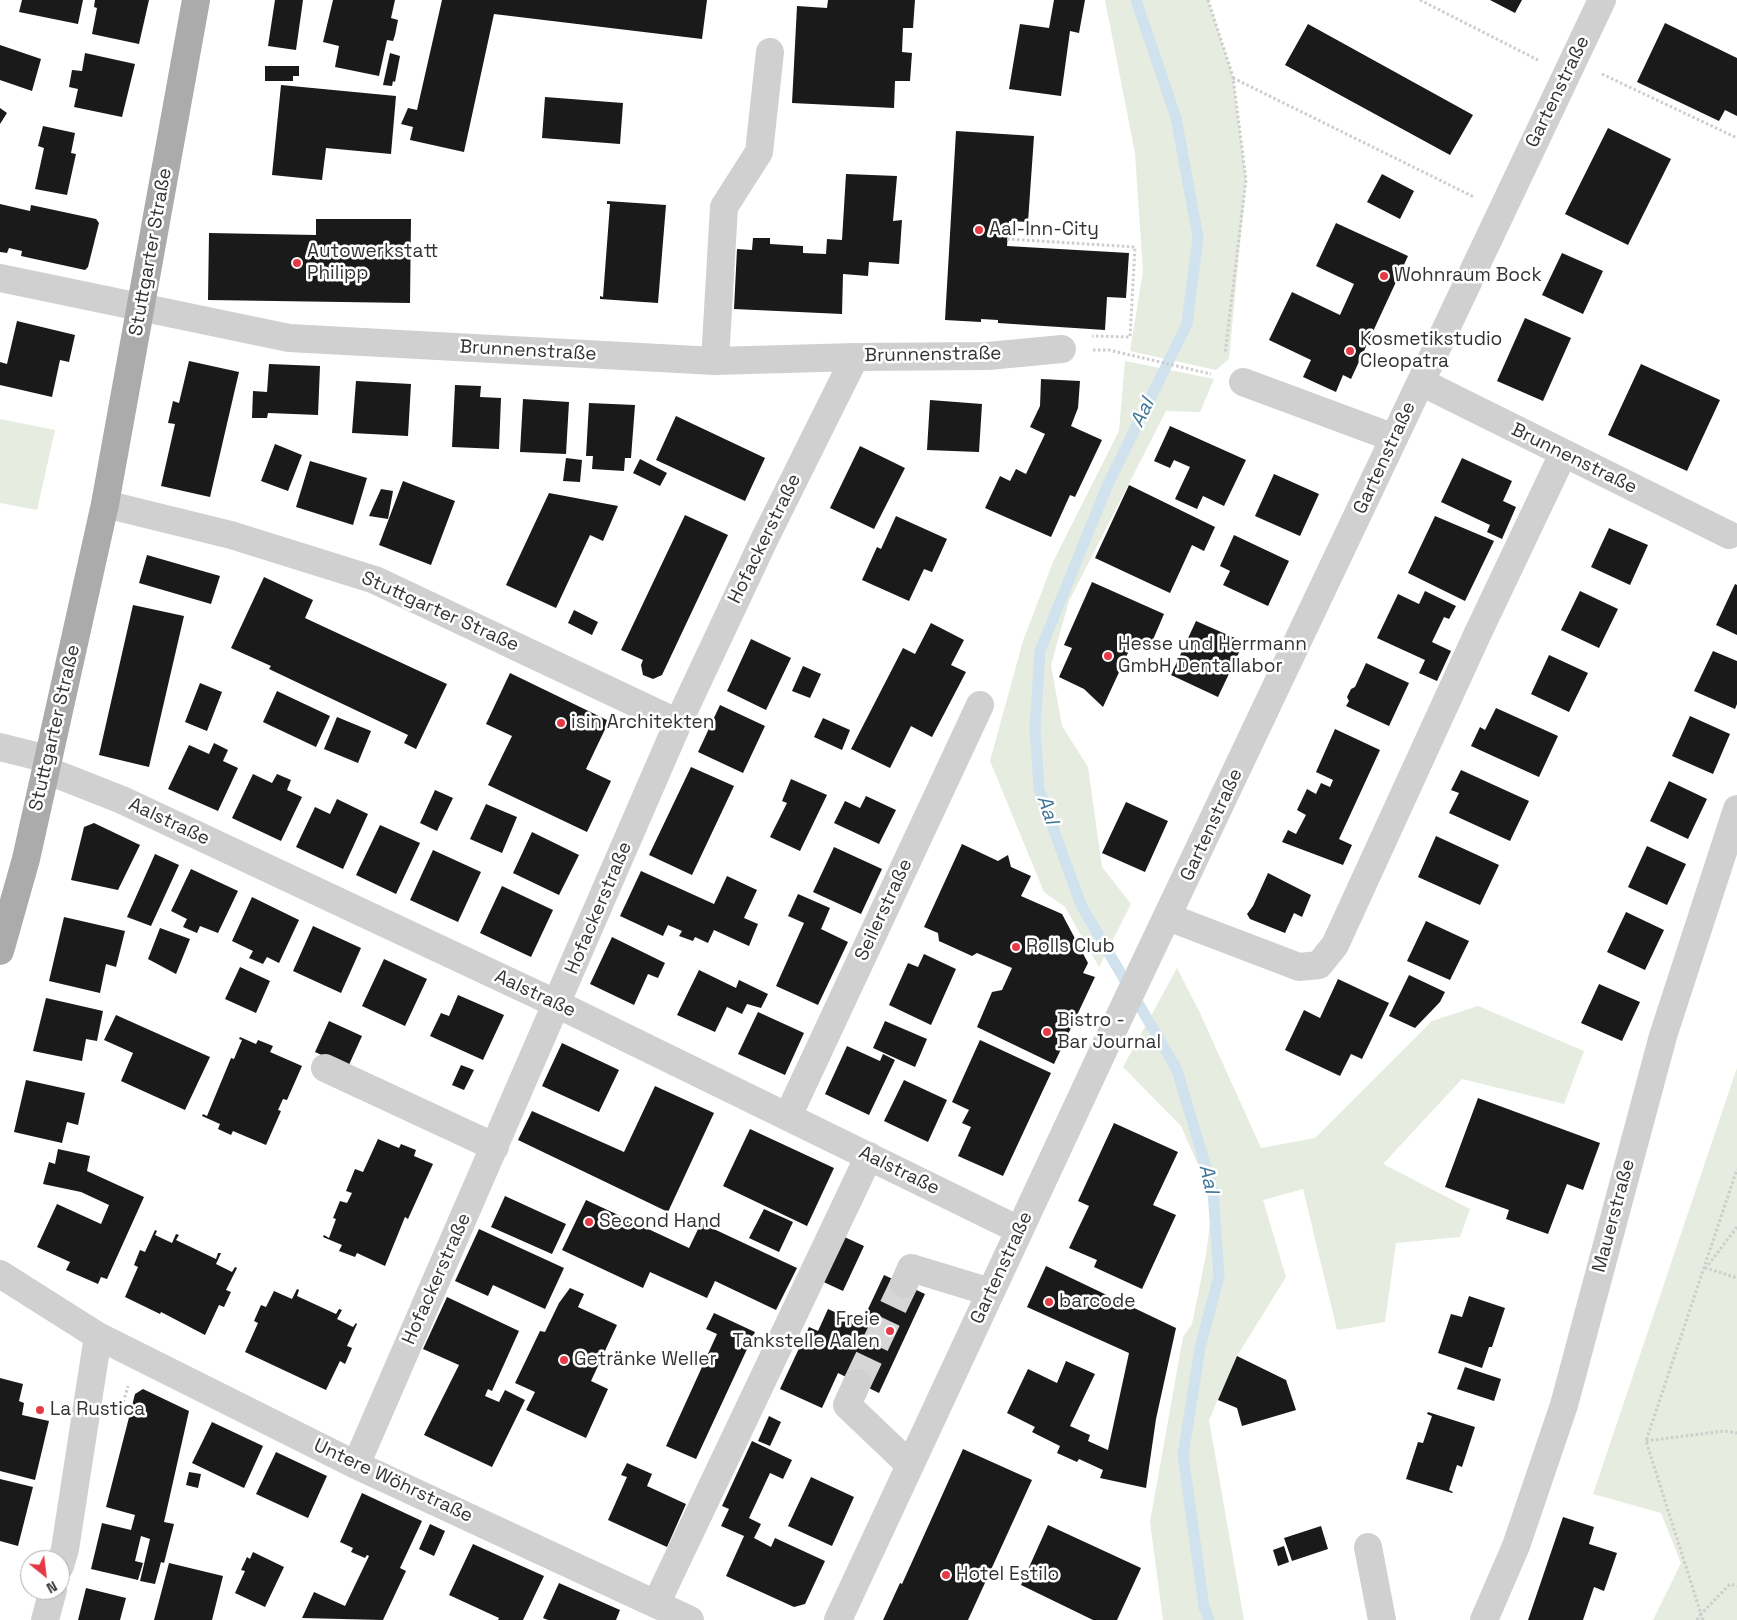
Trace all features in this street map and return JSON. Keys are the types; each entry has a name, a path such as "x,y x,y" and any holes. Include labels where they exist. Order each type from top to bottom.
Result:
{"main road":[{"name":"Stuttgarter Straße","path":"0,951 26,859 105,504 142,308 196,0"}],"street":[{"name":"Gartenstraße","path":"838,1620 1019,1230 1602,0"},
{"path":"715,361 724,207 759,152 770,52"},
{"name":"Brunnenstraße","path":"0,278 289,338 715,361 988,356 1062,349"},
{"name":"Hofackerstraße","path":"356,1465 678,723 764,540 855,357"},
{"path":"1243,382 1394,438"},
{"name":"Brunnenstraße","path":"1421,382 1729,535"},
{"path":"1168,917 1299,967 1319,965 1335,945 1563,454"},
{"name":"Stuttgarter Straße","path":"105,504 231,535 375,580 678,723"},
{"name":"Seilerstraße","path":"788,1116 980,705"},
{"name":"Aalstraße","path":"0,748 47,764 557,1004 1019,1230"},
{"name":"Mauerstraße","path":"1484,1620 1516,1546 1564,1404 1662,1036 1737,809"},
{"path":"325,1068 495,1147"},
{"path":"656,1604 869,1156"},
{"path":"904,1284 911,1268 990,1292"},
{"name":"Untere Wöhrstraße","path":"0,1274 98,1336 356,1465 690,1620"},
{"path":"65,1550 98,1336"},
{"path":"857,1383 847,1405 910,1465"},
{"path":"1368,1547 1382,1620"},
{"path":"45,1620 51,1600"}],"path":[{"path":"1208,0 1233,77 1246,180 1225,357"},
{"path":"1420,0 1570,68 1737,138"},
{"path":"1233,77 1502,211"},
{"path":"1008,239 1135,247 1130,337 1063,334 1062,349"},
{"path":"1109,350 1198,371"},
{"path":"1703,1620 1646,1441 1706,1268 1737,1169"},
{"path":"1706,1268 1737,1227"},
{"path":"1706,1268 1737,1278"},
{"path":"1646,1441 1724,1431 1737,1433"},
{"path":"1697,1620 1730,1584 1737,1586"}],"shaded area":[{"path":"1105,0 1208,0 1233,77 1246,180 1229,359 1216,370 1130,351 1143,271 1135,153"},
{"path":"1125,361 1214,379 1200,412 1166,411 1069,601 1051,665 1062,726 1088,767 1102,867 1131,904 1099,967 1065,907 1044,892 990,761 1023,641 1053,562 1119,431"},
{"path":"0,419 55,430 37,510 0,503"},
{"path":"1177,968 1200,1013 1261,1148 1315,1138 1432,1021 1478,1006 1584,1051 1564,1104 1462,1079 1383,1164 1470,1209 1460,1237 1396,1243 1385,1322 1337,1330 1303,1189 1263,1200 1286,1277 1237,1356 1209,1420 1244,1620 1163,1620 1150,1522 1183,1337 1192,1324 1206,1255 1213,1199 1181,1126 1123,1067"},
{"path":"1737,1068 1737,1620 1653,1620 1681,1563 1661,1513 1593,1494"}],"building":[{"path":"22,0 83,0 78,24 19,12"},
{"path":"95,0 149,0 139,44 92,34 97,8 94,7"},
{"path":"275,0 303,0 296,50 268,46"},
{"path":"333,0 395,0 391,18 398,20 395,35 393,41 387,40 379,76 335,67 339,46 323,42"},
{"path":"442,0 707,0 702,39 494,14 464,152 410,140 413,127 401,124 408,108 417,110"},
{"path":"828,0 915,0 913,28 903,28 902,52 912,53 910,81 895,81 894,108 792,103 797,6 827,8"},
{"path":"1054,0 1085,0 1079,33 1070,31 1061,96 1009,89 1020,24 1049,28"},
{"path":"1490,0 1522,0 1515,13"},
{"path":"1665,23 1737,58 1737,116 1725,110 1719,121 1637,82"},
{"path":"1308,24 1473,115 1450,155 1285,65"},
{"path":"0,45 41,59 32,91 0,80"},
{"path":"85,53 135,64 122,117 74,107 78,89 69,87 72,70 82,71"},
{"path":"390,53 400,56 395,82 393,81 392,86 383,85"},
{"path":"265,66 299,66 299,76 293,76 293,81 265,81"},
{"path":"281,85 396,96 391,154 326,148 322,180 272,175"},
{"path":"545,97 623,103 620,144 542,138"},
{"path":"0,108 7,113 0,124"},
{"path":"43,126 75,133 71,153 76,154 67,195 35,189 44,148 38,146"},
{"path":"1608,128 1671,159 1628,245 1565,214"},
{"name":"Aal-Inn-City","path":"956,131 1034,136 1028,222 1009,221 1007,246 1129,253 1126,298 1107,297 1105,330 998,323 998,320 981,319 981,322 945,320"},
{"path":"846,174 897,176 893,221 902,220 899,264 869,262 868,276 843,274 842,314 734,309 737,249 752,250 753,238 770,238 770,244 803,246 803,253 826,254 827,239 842,240"},
{"path":"1382,174 1414,191 1400,219 1367,202"},
{"path":"607,201 666,205 658,303 600,299 600,296 603,297 610,204 607,204"},
{"path":"0,204 30,211 31,205 96,219 99,223 88,267 85,270 21,256 22,251 9,248 7,253 0,252"},
{"path":"316,219 411,219 410,303 208,300 209,233 316,235"},
{"path":"1336,223 1408,256 1351,379 1343,375 1336,392 1303,377 1311,360 1269,340 1292,292 1340,315 1354,284 1316,266"},
{"path":"1562,253 1603,271 1583,314 1542,295"},
{"path":"1525,318 1571,338 1543,401 1497,381"},
{"path":"17,321 75,335 69,362 60,360 52,397 0,385 0,362 7,364"},
{"path":"189,361 239,372 210,497 161,486 175,424 168,423 173,401 179,403"},
{"path":"269,364 320,366 318,415 268,413 267,418 252,418 253,391 267,392"},
{"path":"1641,364 1720,400 1687,471 1608,435"},
{"path":"1041,379 1080,381 1078,408 1071,426 1102,440 1075,497 1070,495 1051,537 985,508 1000,476 1010,481 1016,469 1026,474 1045,434 1030,427 1040,406"},
{"path":"356,381 411,384 408,436 352,433"},
{"path":"455,385 481,386 480,397 501,398 499,449 452,447"},
{"path":"523,399 569,402 566,454 520,452"},
{"path":"930,400 982,404 979,452 927,450"},
{"path":"589,403 635,405 631,458 625,458 624,471 592,469 593,456 586,456"},
{"path":"676,416 765,458 745,501 656,460"},
{"path":"1170,426 1246,460 1224,506 1203,496 1197,509 1175,499 1190,467 1174,460 1170,468 1154,461"},
{"path":"275,444 302,455 288,491 261,481"},
{"path":"860,446 905,468 874,529 830,508"},
{"path":"566,458 582,460 580,482 563,481"},
{"path":"1462,458 1512,481 1503,501 1516,507 1502,539 1487,532 1490,525 1441,502"},
{"path":"640,459 667,473 660,486 633,473"},
{"path":"310,461 367,478 353,525 296,507"},
{"path":"1274,474 1319,494 1300,536 1255,516"},
{"path":"403,481 455,501 431,565 379,545"},
{"path":"1129,485 1215,527 1204,551 1192,545 1170,593 1095,558"},
{"path":"381,489 393,491 388,519 369,516"},
{"path":"549,493 618,506 603,541 590,535 556,608 506,585"},
{"path":"685,515 728,535 662,675 653,679 643,675 641,665 643,660 621,650"},
{"path":"896,516 947,539 932,572 924,569 909,601 862,580 877,547 881,549"},
{"path":"1435,516 1494,541 1465,601 1408,573"},
{"path":"1609,528 1648,545 1630,585 1591,567"},
{"path":"1234,535 1289,561 1268,606 1223,585 1230,571 1220,566"},
{"path":"147,555 220,576 211,604 139,583"},
{"path":"264,577 313,600 305,618 447,684 416,749 404,743 408,735 269,669 271,666 231,648"},
{"path":"1092,582 1164,614 1149,649 1133,642 1103,707 1084,689 1059,677 1072,648 1064,645"},
{"path":"1735,584 1737,585 1737,635 1716,625"},
{"path":"1425,591 1456,606 1449,619 1444,617 1432,642 1451,651 1437,681 1419,673 1425,660 1377,638 1398,594 1419,604"},
{"path":"1580,591 1618,609 1599,648 1561,630"},
{"path":"133,605 184,616 149,767 99,755"},
{"path":"574,610 598,622 592,635 568,623"},
{"path":"1196,621 1244,642 1218,697 1171,675"},
{"path":"931,623 964,640 951,665 966,672 932,737 911,726 890,768 851,749 903,648 915,654"},
{"path":"751,639 791,658 766,710 727,691"},
{"path":"1713,651 1737,661 1737,704 1735,709 1694,691"},
{"path":"1549,655 1588,673 1569,712 1531,694"},
{"path":"1366,663 1409,683 1389,726 1346,706 1349,701 1347,697 1351,689 1355,687"},
{"path":"803,666 821,674 810,698 792,691"},
{"path":"510,673 609,721 586,769 611,781 587,832 488,785 512,736 486,724"},
{"path":"200,683 222,692 207,731 185,722"},
{"path":"277,691 330,716 316,747 263,722"},
{"path":"720,705 765,726 743,773 698,752"},
{"path":"1496,708 1558,736 1539,777 1471,746 1480,727 1485,730"},
{"path":"1690,716 1730,734 1713,774 1672,756"},
{"path":"337,717 371,731 358,763 324,749"},
{"path":"823,718 850,730 842,750 814,737"},
{"path":"1335,729 1380,750 1339,839 1352,845 1343,865 1282,842 1288,830 1296,834 1306,815 1297,810 1307,789 1316,794 1321,783 1330,787 1333,780 1316,772"},
{"path":"214,743 228,750 223,761 238,768 218,811 168,789 189,745 209,754"},
{"path":"691,767 734,786 692,875 649,855"},
{"path":"1461,770 1529,801 1510,841 1449,813 1459,793 1451,790"},
{"path":"253,774 272,783 277,774 291,780 287,790 302,797 281,841 232,818"},
{"path":"791,779 827,795 800,851 770,837 787,803 782,801"},
{"path":"1669,781 1707,799 1688,839 1650,821"},
{"path":"435,790 453,798 437,831 420,823"},
{"path":"866,796 896,810 879,844 834,823 845,801 860,808"},
{"path":"337,799 368,814 343,869 296,847 315,807 330,814"},
{"path":"1126,802 1168,821 1145,872 1102,853"},
{"path":"486,804 517,817 502,853 470,839"},
{"path":"94,823 140,845 118,890 71,880 84,827"},
{"path":"380,825 420,843 396,894 356,875"},
{"path":"532,832 579,855 559,895 513,873"},
{"path":"1436,836 1499,865 1480,905 1418,877"},
{"path":"962,844 998,861 1008,855 1011,867 1031,876 1021,896 1062,914 1088,963 1083,973 1095,977 1054,1064 977,1027 992,992 1002,990 1012,968 977,953 972,956 939,941 938,933 924,927"},
{"path":"1647,846 1686,864 1667,905 1628,887"},
{"path":"834,847 882,869 861,914 813,892"},
{"path":"433,850 481,872 458,922 410,900"},
{"path":"155,854 179,865 151,926 127,917"},
{"path":"191,869 238,891 218,933 200,926 197,933 183,927 187,919 171,911"},
{"path":"641,871 714,904 727,876 757,890 744,918 758,924 749,946 714,930 708,943 695,937 693,941 679,936 682,931 668,925 663,936 620,916"},
{"path":"1268,873 1311,895 1302,917 1294,913 1285,933 1250,919 1247,914 1253,906"},
{"path":"502,886 553,910 531,957 480,933"},
{"path":"798,894 830,908 821,929 848,942 818,1005 776,986 804,923 788,916"},
{"path":"252,897 299,920 279,963 267,957 263,964 249,958 253,951 232,941"},
{"path":"1626,912 1664,930 1645,970 1607,952"},
{"path":"64,917 125,931 116,967 106,964 100,993 49,981"},
{"path":"1426,921 1469,941 1450,980 1407,961"},
{"path":"313,926 361,948 341,993 293,971"},
{"path":"160,928 190,939 176,974 148,959"},
{"path":"612,937 665,963 658,978 648,974 634,1005 590,984"},
{"path":"924,954 956,969 931,1025 889,1005 908,963 918,967"},
{"path":"384,959 427,979 405,1026 362,1006"},
{"path":"240,967 270,981 256,1013 225,999"},
{"path":"699,970 736,988 739,980 768,994 761,1008 747,1004 742,1014 727,1007 715,1032 677,1015"},
{"path":"1409,975 1445,992 1440,1002 1415,1028 1389,1016"},
{"path":"1338,979 1389,1003 1362,1059 1351,1054 1340,1076 1285,1050 1304,1010 1320,1018"},
{"path":"1599,984 1640,1002 1622,1041 1581,1023"},
{"path":"458,995 504,1015 483,1060 430,1036 441,1013 449,1016"},
{"path":"46,998 103,1011 97,1041 86,1039 82,1061 33,1051"},
{"path":"758,1012 804,1033 785,1075 738,1054"},
{"path":"116,1015 210,1057 185,1110 121,1081 133,1053 104,1040"},
{"path":"329,1021 362,1036 348,1067 315,1052"},
{"path":"885,1021 927,1039 915,1067 873,1048"},
{"path":"240,1037 256,1044 258,1040 273,1046 270,1052 302,1066 287,1100 283,1099 278,1110 281,1111 266,1145 233,1131 231,1135 218,1129 220,1124 202,1116 203,1114 207,1116 231,1058 234,1059 242,1040 239,1039"},
{"path":"980,1040 1051,1073 1003,1176 958,1156 971,1127 962,1123 969,1110 952,1102"},
{"path":"562,1043 619,1070 599,1112 542,1086"},
{"path":"847,1046 880,1061 883,1054 895,1060 869,1115 825,1094"},
{"path":"461,1065 474,1070 464,1090 452,1085"},
{"path":"26,1080 85,1093 78,1125 67,1122 62,1143 14,1132"},
{"path":"904,1080 947,1100 928,1142 884,1121"},
{"path":"655,1086 714,1113 668,1212 518,1140 532,1111 624,1152"},
{"path":"1478,1098 1600,1143 1583,1190 1567,1184 1548,1234 1506,1219 1509,1210 1445,1187"},
{"path":"1114,1123 1178,1152 1153,1205 1176,1215 1142,1289 1094,1267 1097,1260 1069,1248 1089,1206 1078,1201"},
{"path":"750,1129 834,1168 807,1226 723,1186"},
{"path":"378,1139 399,1148 401,1144 416,1150 414,1156 433,1164 408,1219 405,1217 385,1266 357,1253 355,1257 339,1251 342,1245 323,1237 324,1235 329,1238 336,1219 333,1218 340,1201 347,1203 352,1193 346,1191 355,1169 363,1172"},
{"path":"58,1149 90,1156 87,1171 144,1197 107,1279 101,1277 98,1284 66,1270 70,1262 37,1247 57,1204 101,1224 109,1205 81,1192 43,1184 49,1162 55,1164"},
{"path":"505,1196 566,1224 552,1254 491,1227"},
{"path":"586,1200 689,1248 701,1223 797,1268 776,1310 715,1281 707,1298 650,1272 643,1288 562,1250"},
{"path":"764,1209 793,1222 779,1252 749,1238"},
{"path":"479,1229 564,1268 545,1309 493,1285 488,1296 455,1281"},
{"path":"155,1230 157,1231 155,1235 172,1243 176,1234 179,1235 176,1240 216,1259 218,1253 221,1253 216,1264 232,1272 235,1267 237,1268 226,1290 231,1292 224,1307 219,1305 205,1335 161,1312 160,1314 125,1297 138,1267 134,1265 140,1250 145,1252"},
{"path":"838,1234 864,1246 843,1291 817,1279"},
{"path":"1046,1266 1176,1328 1156,1419 1146,1488 1100,1478 1103,1470 1079,1459 1077,1462 1057,1453 1060,1446 1032,1432 1035,1427 1007,1413 1028,1369 1057,1383 1066,1361 1095,1374 1070,1426 1090,1435 1088,1441 1108,1450 1129,1353 1027,1307"},
{"path":"884,1275 925,1294 879,1393 838,1373 822,1408 780,1389 809,1327 818,1331 828,1309 861,1324"},
{"name":"Getränke Weller","path":"570,1288 584,1294 578,1307 617,1325 591,1381 608,1389 586,1438 526,1410 535,1392 515,1383 540,1331 545,1332 559,1303"},
{"path":"297,1289 299,1290 297,1296 336,1314 339,1309 342,1310 337,1319 353,1327 357,1324 347,1346 352,1348 345,1364 340,1361 326,1390 245,1352 258,1323 254,1321 261,1305 266,1307 274,1291 292,1299"},
{"path":"1469,1296 1505,1308 1492,1347 1489,1347 1482,1368 1438,1353 1451,1314 1462,1317"},
{"path":"447,1297 519,1331 492,1391 488,1389 485,1396 499,1402 505,1390 525,1400 492,1467 424,1435 459,1365 423,1349"},
{"path":"714,1313 755,1332 696,1459 666,1446 717,1334 706,1329"},
{"path":"1237,1356 1286,1380 1296,1410 1242,1426 1237,1408 1218,1400"},
{"path":"1465,1367 1501,1379 1494,1401 1457,1389"},
{"path":"0,1378 23,1384 19,1401 24,1403 22,1415 49,1421 35,1480 0,1471"},
{"path":"143,1389 189,1411 164,1522 174,1524 164,1563 161,1562 155,1584 140,1581 150,1539 141,1536 135,1561 143,1563 138,1580 91,1569 102,1523 131,1530 135,1515 106,1507 135,1394"},
{"path":"1428,1412 1475,1427 1462,1467 1457,1465 1449,1490 1452,1493 1406,1479 1418,1442 1423,1443 1432,1416 1427,1414"},
{"path":"769,1416 781,1422 770,1446 758,1441"},
{"path":"212,1422 263,1446 244,1488 192,1463"},
{"path":"752,1441 792,1460 783,1479 770,1473 749,1518 761,1524 754,1538 771,1547 775,1538 825,1561 805,1604 794,1607 726,1576 744,1536 721,1526 729,1509 722,1506"},
{"name":"Hotel Estilo","path":"963,1449 1032,1480 968,1620 883,1620 900,1583 902,1584"},
{"path":"276,1452 327,1476 308,1518 256,1494"},
{"path":"627,1463 652,1474 647,1486 686,1504 667,1547 608,1520 627,1477 621,1475"},
{"path":"189,1472 201,1474 198,1488 186,1485"},
{"path":"811,1477 854,1497 832,1546 788,1526"},
{"path":"0,1479 33,1487 18,1546 0,1541"},
{"path":"362,1493 422,1521 400,1568 406,1571 383,1620 302,1618 314,1592 345,1606 369,1556 367,1555 365,1558 351,1552 353,1548 340,1542"},
{"path":"1563,1517 1594,1527 1589,1544 1617,1553 1604,1591 1594,1587 1583,1620 1528,1620"},
{"path":"430,1524 445,1531 434,1556 419,1549"},
{"path":"1048,1525 1141,1568 1117,1620 1093,1620 1021,1585"},
{"path":"1321,1526 1328,1549 1292,1561 1284,1538"},
{"path":"473,1544 544,1576 523,1620 498,1620 499,1618 449,1595"},
{"path":"1284,1546 1289,1562 1278,1566 1273,1550"},
{"path":"253,1552 284,1567 265,1607 235,1593 245,1571 241,1570 247,1557 250,1559"},
{"path":"169,1563 223,1576 212,1620 154,1620"},
{"path":"559,1583 620,1610 616,1620 548,1620 543,1618"},
{"path":"86,1588 126,1598 120,1620 78,1620"}],"waterway":[{"name":"Aal","path":"1136,0 1176,118 1198,237 1187,324 1108,484 1040,651 1035,728 1039,789 1081,905 1177,1070 1213,1191 1219,1276 1200,1348 1183,1455 1204,1607 1209,1620"}],"tunnel":[{"path":"857,1383 904,1284"}],"place":[{"name":"Aal-Inn-City","path":"979,230"},
{"name":"Autowerkstatt Philipp","path":"297,263"},
{"name":"Wohnraum Bock","path":"1384,276"},
{"name":"Kosmetikstudio Cleopatra","path":"1350,351"},
{"name":"Hesse und Herrmann GmbH Dentallabor","path":"1108,656"},
{"name":"isin Architekten","path":"561,723"},
{"name":"Rolls Club","path":"1016,947"},
{"name":"Bistro - Bar Journal","path":"1047,1032"},
{"name":"Second Hand","path":"589,1222"},
{"name":"barcode","path":"1049,1302"},
{"name":"Freie Tankstelle Aalen","path":"890,1331"},
{"name":"Getränke Weller","path":"564,1360"},
{"name":"La Rustica","path":"40,1410"},
{"name":"Hotel Estilo","path":"946,1575"}]}
